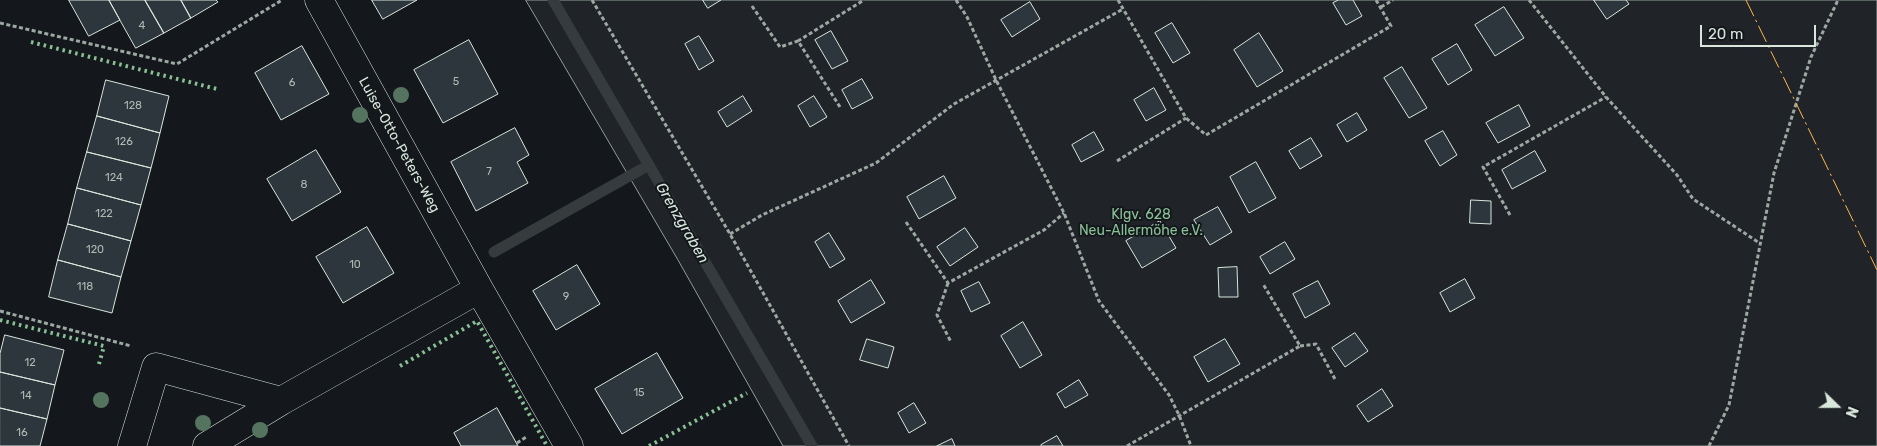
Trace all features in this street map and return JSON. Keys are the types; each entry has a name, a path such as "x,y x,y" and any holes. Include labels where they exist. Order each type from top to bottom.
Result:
{"street":[{"name":"Luise-Otto-Peters-Weg","path":"319,0 479,289 569,446"},
{"path":"207,446 281,401 479,289"},
{"path":"132,446 156,367 281,401"}],"path":[{"path":"0,23 177,64 282,0"},
{"path":"592,0 730,234 849,446"},
{"path":"752,6 780,47 798,41 864,0"},
{"path":"956,0 967,18 996,80 1064,213 1099,302 1169,395 1191,446"},
{"path":"1118,0 1186,118 1206,136 1392,26 1376,0"},
{"path":"1381,8 1393,0"},
{"path":"1529,0 1606,97 1676,176 1693,199 1762,244"},
{"path":"1709,446 1728,405 1762,244 1774,173 1811,57 1838,0"},
{"path":"730,234 762,215 876,163 954,104 1123,9"},
{"path":"798,41 840,107"},
{"path":"1510,215 1483,167 1606,97"},
{"path":"1117,161 1186,118"},
{"path":"951,342 937,315 948,283 1044,230 1064,213"},
{"path":"906,222 948,283"},
{"path":"1263,284 1300,346"},
{"path":"0,310 148,351 156,367"},
{"path":"1127,446 1300,346 1316,344 1336,380"}],"green space":[{"name":"Klgv. 628 Neu-Allermöhe e.V.","path":"526,0 1877,0 1877,446 783,446 678,260"}],"building":[{"path":"69,0 109,0 120,20 89,36"},
{"path":"109,0 145,0 164,33 136,48"},
{"path":"145,0 181,0 191,18 164,33"},
{"path":"181,0 216,0 218,2 191,18"},
{"path":"372,0 417,0 383,19"},
{"path":"703,0 721,0 708,8"},
{"path":"1339,0 1353,0 1362,16 1346,25 1333,3"},
{"path":"1594,0 1626,0 1629,4 1607,19"},
{"path":"1030,2 1040,19 1012,37 1001,20"},
{"path":"1504,7 1524,38 1495,56 1475,25"},
{"path":"1172,23 1190,53 1173,63 1155,33"},
{"path":"831,31 848,61 832,69 815,40"},
{"path":"1259,33 1283,71 1257,87 1234,50"},
{"path":"699,36 714,61 699,70 685,44"},
{"path":"469,40 498,94 443,123 414,70"},
{"path":"1457,44 1472,70 1448,85 1432,59"},
{"path":"302,46 329,94 281,120 255,73"},
{"path":"1402,67 1427,108 1409,118 1384,78"},
{"path":"862,79 873,98 852,109 842,90"},
{"path":"106,80 169,96 160,133 97,116"},
{"path":"1154,88 1166,110 1146,121 1134,100"},
{"path":"743,96 752,111 727,127 718,112"},
{"path":"814,96 827,117 810,127 798,106"},
{"path":"1519,105 1530,126 1498,143 1486,123"},
{"path":"1357,113 1367,130 1347,142 1337,125"},
{"path":"97,116 160,133 151,168 87,152"},
{"path":"515,128 529,155 517,162 528,183 476,211 451,162"},
{"path":"1443,131 1457,155 1440,166 1425,141"},
{"path":"1094,132 1104,150 1081,162 1072,145"},
{"path":"1311,138 1322,156 1300,169 1289,151"},
{"path":"316,150 341,192 292,221 267,179"},
{"path":"1535,151 1546,171 1512,189 1502,170"},
{"path":"87,152 151,168 141,205 77,188"},
{"path":"1256,162 1276,198 1249,213 1230,177"},
{"path":"944,176 956,198 919,219 907,197"},
{"path":"77,188 141,205 131,241 68,224"},
{"path":"1471,200 1491,201 1491,224 1470,223"},
{"path":"1218,207 1232,232 1210,245 1194,220"},
{"path":"1160,221 1176,248 1142,268 1126,241"},
{"path":"68,224 131,241 121,277 58,260"},
{"path":"367,227 394,273 343,303 316,257"},
{"path":"965,228 978,247 950,266 937,247"},
{"path":"829,233 845,259 830,268 815,242"},
{"path":"1285,242 1295,259 1270,274 1260,257"},
{"path":"58,260 121,277 112,313 49,297"},
{"path":"577,265 600,304 556,330 533,291"},
{"path":"1237,267 1238,297 1219,297 1218,268"},
{"path":"1465,279 1475,298 1450,312 1440,293"},
{"path":"871,280 885,303 851,323 838,301"},
{"path":"1318,281 1330,304 1305,318 1293,294"},
{"path":"979,282 990,303 971,312 961,291"},
{"path":"1023,322 1042,355 1020,368 1001,336"},
{"path":"1355,333 1368,351 1345,367 1332,348"},
{"path":"5,335 64,350 55,385 0,372 0,354"},
{"path":"867,339 894,347 888,368 860,360"},
{"path":"1225,339 1240,364 1208,382 1194,357"},
{"path":"657,353 683,398 622,434 595,389"},
{"path":"0,372 55,385 47,419 0,408"},
{"path":"1079,380 1088,395 1065,408 1057,394"},
{"path":"1382,389 1393,406 1368,422 1357,406"},
{"path":"914,403 926,423 909,433 898,413"},
{"path":"0,408 47,419 40,446 0,446"},
{"path":"497,408 518,446 461,446 454,433"},
{"path":"1057,436 1063,446 1041,446 1041,445"},
{"path":"952,439 955,446 937,446"}],"waterway":[{"name":"Grenzgraben","path":"553,0 812,446"},
{"path":"494,252 649,165"}],"hedge":[{"path":"31,42 217,89"},
{"path":"0,320 104,346 99,364"},
{"path":"400,366 477,321 547,446"},
{"path":"649,446 747,393"}],"power":[{"path":"1746,0 1877,270"}]}
